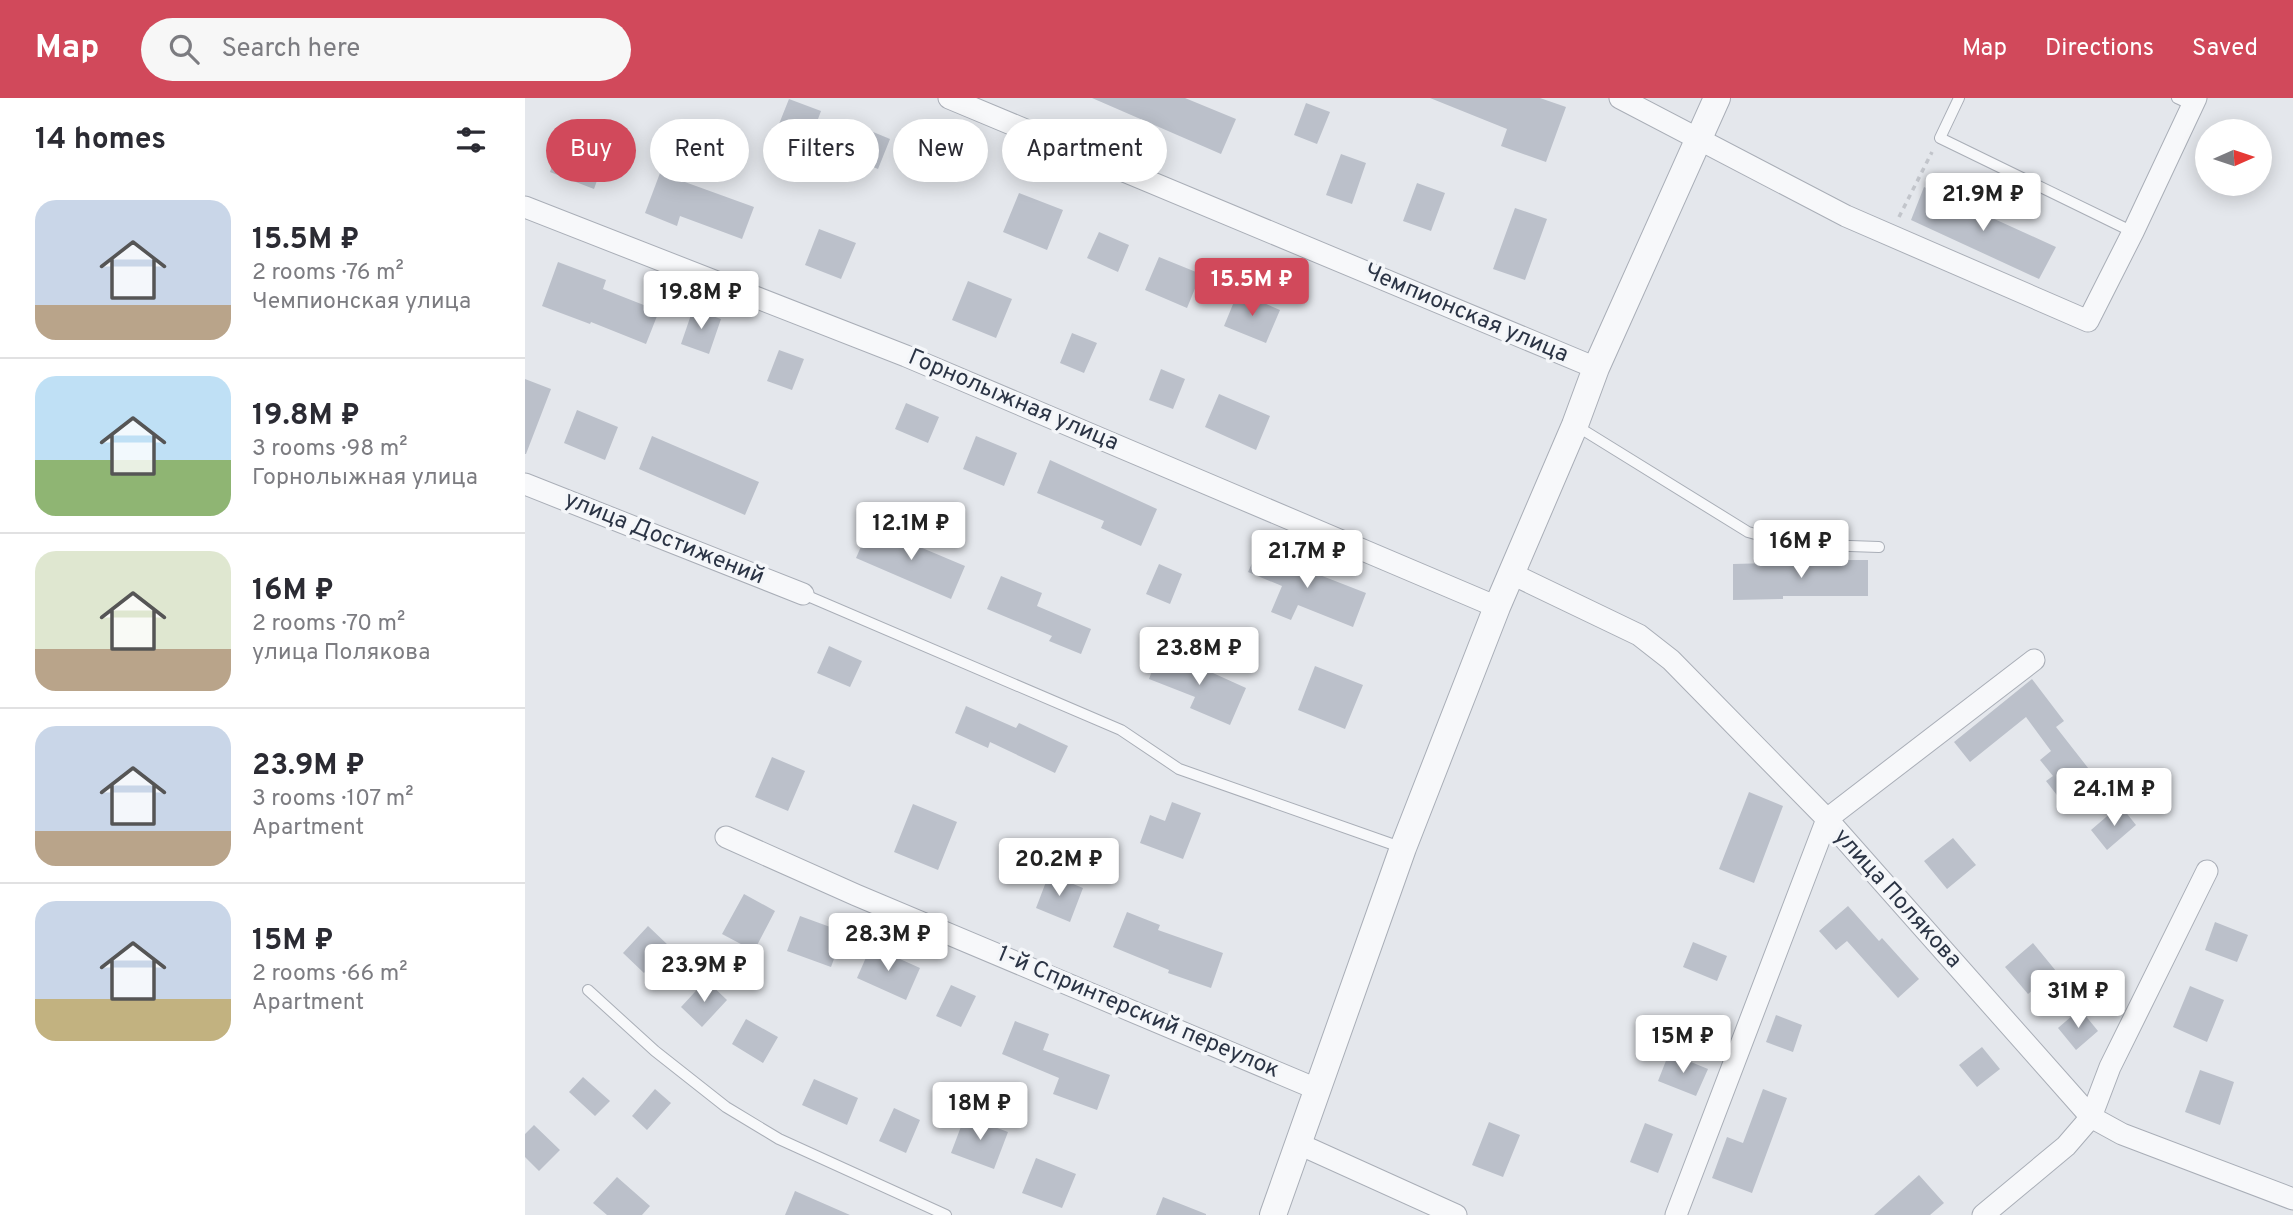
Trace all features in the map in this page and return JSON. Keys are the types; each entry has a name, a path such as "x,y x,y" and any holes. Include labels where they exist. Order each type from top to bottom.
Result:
{"street":[{"name":"Чемпионская улица","path":"949,98 1596,368"},
{"path":"1621,98 1846,216 2088,321 2133,232 2188,100"},
{"path":"1273,1215 1403,848 1497,607 1575,425 1596,368 1717,98"},
{"name":"Горнолыжная улица","path":"525,207 906,356 1497,607"},
{"name":"улица Достижений","path":"525,484 803,594"},
{"name":"улица Полякова","path":"1512,574 1639,635 1671,660 1827,819 2091,1117 2122,1134 2293,1199"},
{"path":"1676,1215 1827,819 2034,660"},
{"name":"1-й Спринтерский переулок","path":"726,837 856,895 1319,1090"},
{"path":"1983,1215 2066,1146 2091,1117 2110,1067 2207,871"},
{"path":"1299,1144 1456,1215"}],"lane":[{"path":"1959,98 1940,138 2133,232"},
{"path":"1575,425 1748,533 1791,544 1879,547"},
{"path":"803,594 1121,730 1179,769 1403,848"},
{"path":"588,990 655,1051 726,1107 779,1139 946,1215"}],"path":[{"path":"1889,235 1940,138"}],"building":[{"path":"1092,98 1185,98 1236,119 1221,154 1167,131 1167,119 1140,119"},
{"path":"1430,98 1540,98 1566,107 1546,162 1501,146 1507,129"},
{"path":"789,99 821,111 818,119 781,119"},
{"path":"1306,103 1330,112 1317,144 1294,135"},
{"path":"879,134 890,139 879,166"},
{"path":"1341,154 1366,163 1352,204 1326,195"},
{"path":"576,182 596,182 594,189"},
{"path":"657,182 685,182 754,207 742,239 680,216 677,226 645,213"},
{"path":"1417,183 1445,193 1431,231 1403,221"},
{"path":"1924,187 2056,247 2039,279 1911,220"},
{"path":"1019,193 1063,210 1047,250 1003,232"},
{"path":"1515,208 1547,219 1525,280 1493,269"},
{"path":"819,229 856,243 841,279 805,265"},
{"path":"1099,232 1129,245 1118,272 1087,258"},
{"path":"1159,257 1201,274 1187,308 1145,290"},
{"path":"558,262 606,280 603,289 659,311 646,344 542,306"},
{"path":"968,281 1012,299 996,338 952,320"},
{"path":"1238,292 1280,310 1266,343 1224,326"},
{"path":"693,309 721,319 709,354 681,344"},
{"path":"1072,333 1097,343 1084,373 1060,363"},
{"path":"779,350 804,359 792,390 767,381"},
{"path":"1161,369 1185,379 1173,409 1149,400"},
{"path":"525,379 551,389 526,454 525,454"},
{"path":"1219,394 1270,416 1256,450 1205,427"},
{"path":"906,403 939,417 928,443 895,429"},
{"path":"577,410 618,427 605,460 564,443"},
{"path":"652,436 759,482 745,515 639,469"},
{"path":"976,436 1017,453 1004,486 963,469"},
{"path":"1050,460 1157,509 1141,546 1101,528 1104,521 1037,493"},
{"path":"870,526 965,566 951,599 856,558"},
{"path":"1260,546 1312,572 1366,593 1353,627 1298,605 1291,620 1271,612 1282,586 1248,572"},
{"path":"1868,560 1868,596 1783,596 1783,599 1733,600 1733,564"},
{"path":"1159,564 1182,574 1170,604 1146,594"},
{"path":"1001,576 1042,593 1037,606 1091,629 1081,654 1049,641 1052,636 987,609"},
{"path":"829,646 862,661 850,687 817,673"},
{"path":"1160,649 1246,688 1230,725 1190,708 1195,697 1149,679"},
{"path":"1315,666 1363,685 1345,729 1298,710"},
{"path":"2032,679 2064,721 2056,727 2092,773 2060,799 2046,781 2053,776 2040,760 2051,751 2026,717 1970,762 1954,742"},
{"path":"966,706 1016,728 1019,723 1068,746 1055,773 990,742 988,748 955,733"},
{"path":"772,757 805,771 788,811 755,797"},
{"path":"1749,792 1783,806 1754,883 1719,869"},
{"path":"1172,802 1201,813 1183,859 1140,843 1150,815 1165,821"},
{"path":"913,804 957,822 938,870 894,852"},
{"path":"2120,805 2136,825 2107,850 2091,830"},
{"path":"1953,838 1976,865 1947,889 1924,861"},
{"path":"1049,874 1083,888 1070,922 1036,908"},
{"path":"744,894 775,911 754,951 722,934"},
{"path":"1848,906 1879,941 1882,938 1919,979 1898,998 1847,941 1836,950 1819,931"},
{"path":"1127,912 1160,925 1158,930 1223,953 1211,988 1168,973 1169,970 1113,947"},
{"path":"800,916 844,932 831,967 787,951"},
{"path":"2215,922 2248,935 2237,962 2205,950"},
{"path":"648,926 669,946 644,973 623,953"},
{"path":"1693,942 1727,956 1717,981 1683,967"},
{"path":"2033,943 2056,971 2028,994 2005,967"},
{"path":"871,946 920,968 906,1000 857,978"},
{"path":"706,980 727,1000 702,1027 681,1007"},
{"path":"951,985 976,996 961,1027 936,1016"},
{"path":"2190,986 2224,1000 2207,1042 2173,1027"},
{"path":"2080,1009 2098,1031 2076,1050 2058,1028"},
{"path":"1776,1015 1802,1025 1793,1052 1766,1042"},
{"path":"746,1019 778,1037 763,1063 732,1044"},
{"path":"1015,1021 1049,1034 1043,1050 1110,1075 1097,1110 1053,1094 1059,1078 1002,1054"},
{"path":"1982,1047 2000,1069 1977,1087 1959,1065"},
{"path":"1669,1053 1708,1069 1696,1096 1658,1081"},
{"path":"2200,1070 2234,1082 2220,1125 2185,1112"},
{"path":"583,1077 610,1101 595,1116 569,1092"},
{"path":"814,1079 858,1098 847,1125 802,1105"},
{"path":"655,1089 671,1103 647,1130 632,1116"},
{"path":"1763,1089 1787,1098 1752,1193 1712,1178 1727,1137 1743,1143"},
{"path":"894,1108 920,1120 906,1153 879,1141"},
{"path":"965,1116 1008,1132 994,1169 951,1153"},
{"path":"1489,1122 1520,1135 1503,1177 1472,1165"},
{"path":"1645,1123 1673,1134 1658,1173 1630,1162"},
{"path":"534,1125 560,1150 539,1171 525,1157 525,1134"},
{"path":"1036,1158 1076,1174 1062,1208 1022,1193"},
{"path":"1919,1175 1944,1203 1930,1215 1874,1215"},
{"path":"617,1177 650,1206 642,1215 607,1215 593,1203"},
{"path":"795,1191 850,1215 785,1215"},
{"path":"1163,1197 1206,1214 1206,1215 1156,1215"}]}
